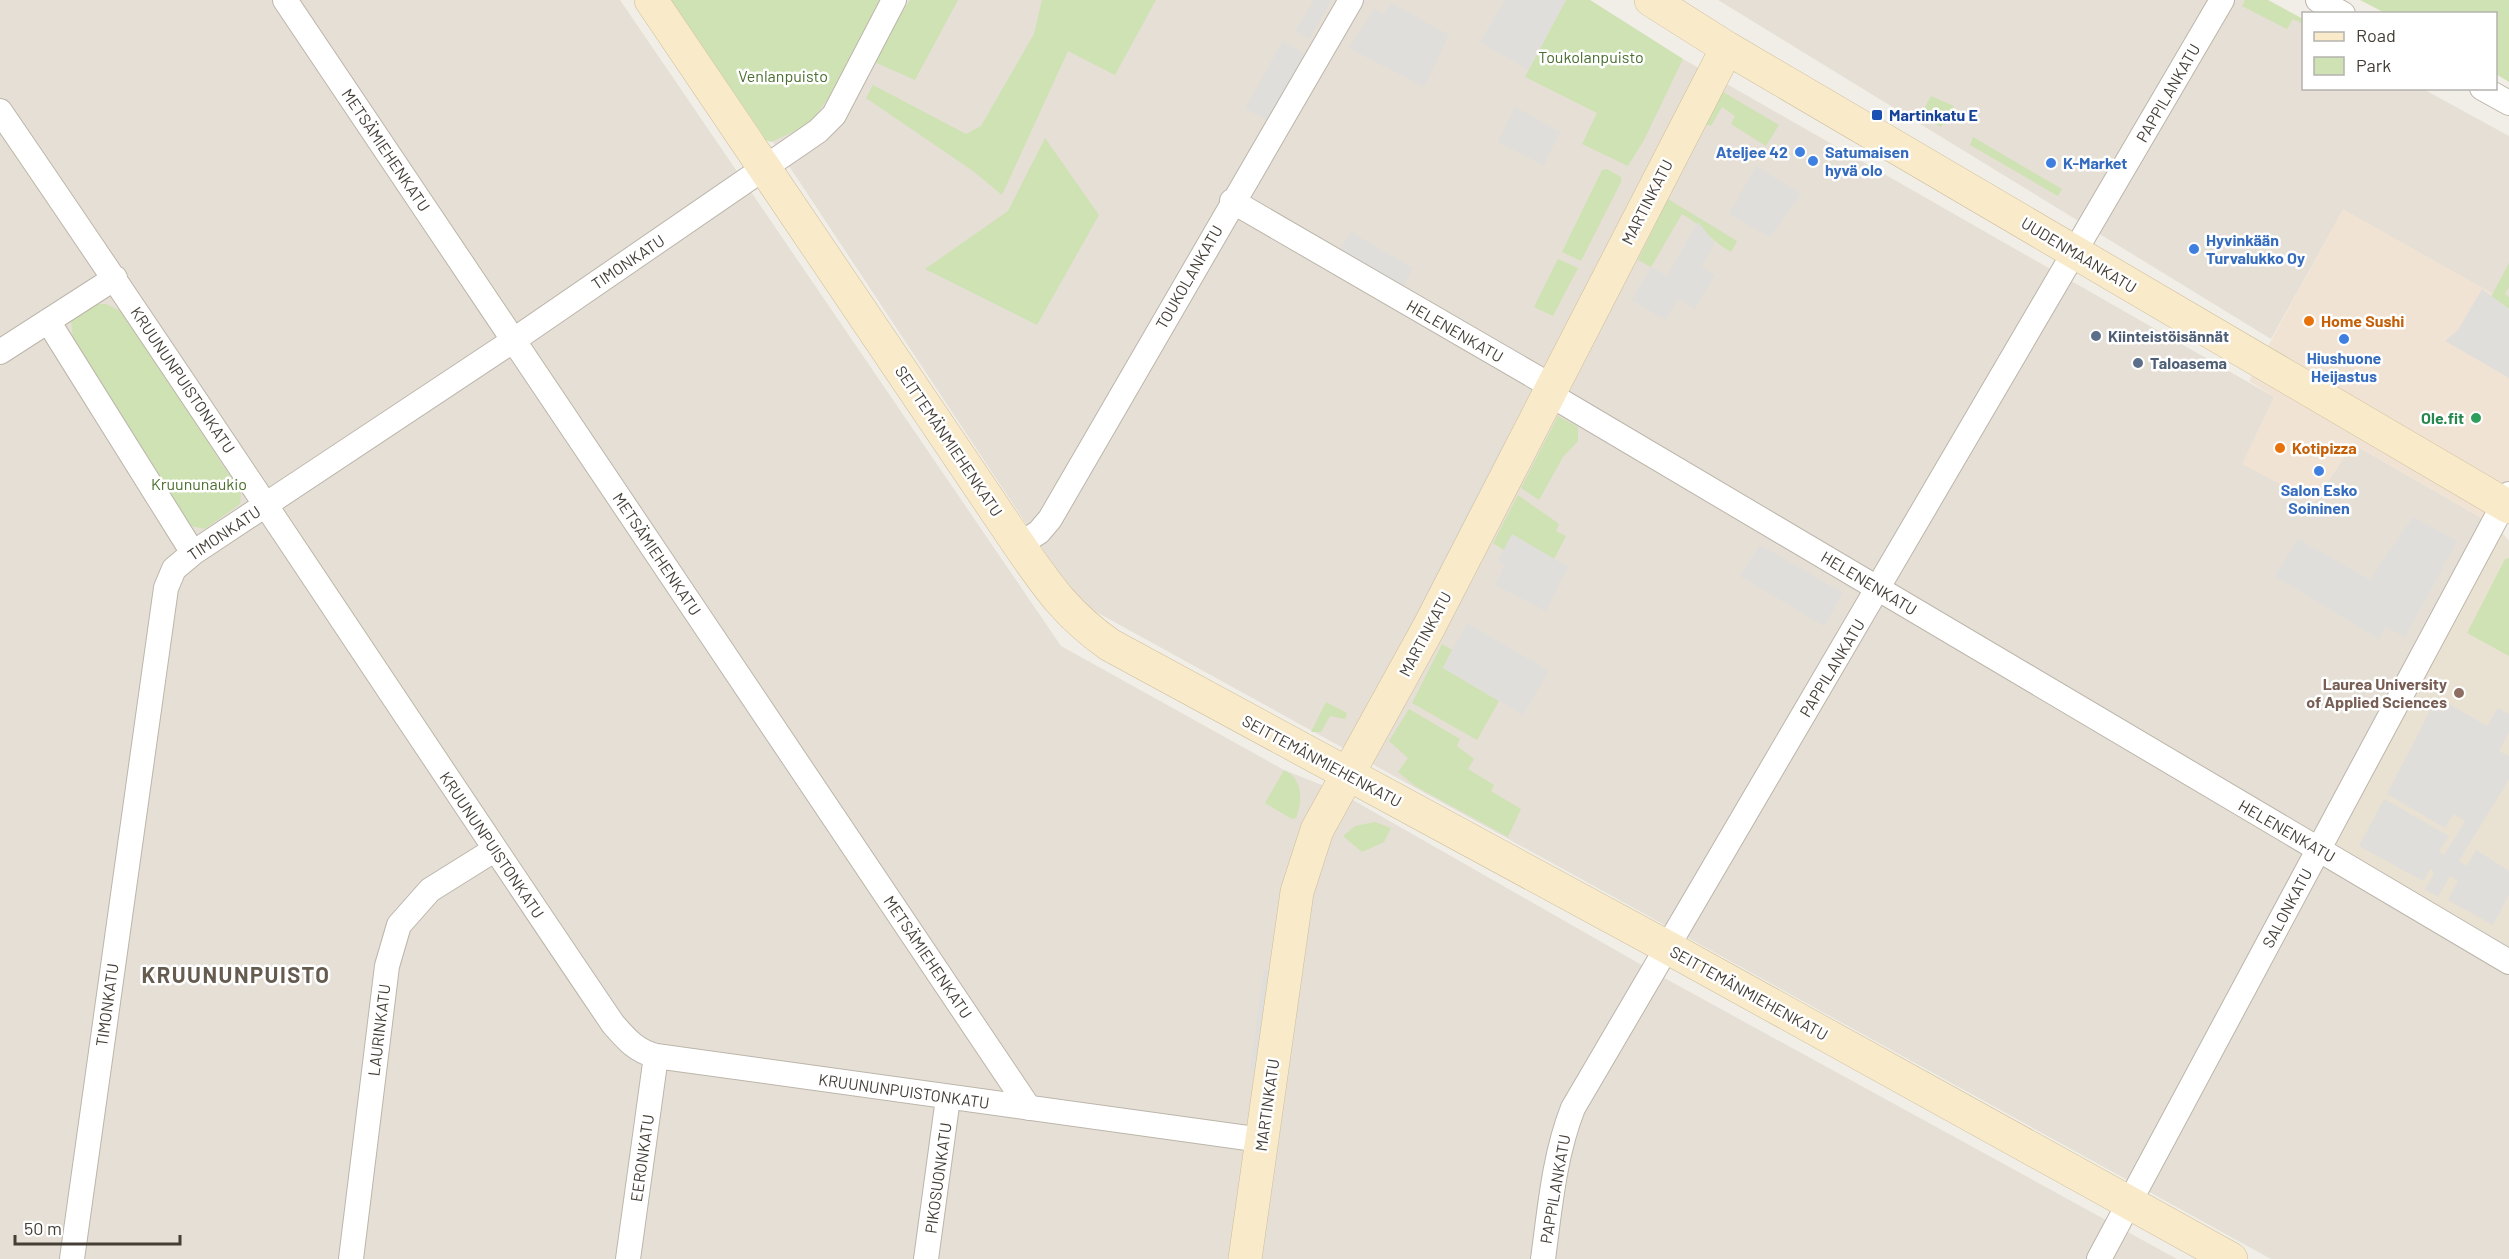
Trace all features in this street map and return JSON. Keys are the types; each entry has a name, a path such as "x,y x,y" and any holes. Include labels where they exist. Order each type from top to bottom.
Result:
{"street":[{"name":"METSÄMIEHENKATU","path":"285,0 1029,1108"},
{"name":"SEITTEMÄNMIEHENKATU","path":"651,0 1019,545 1063,607 1084,628 1120,650 1666,947 2231,1259"},
{"name":"TIMONKATU","path":"72,1259 166,588 174,569 193,552 514,340 818,131 834,115 894,0"},
{"name":"TOUKOLANKATU","path":"1019,545 1039,532 1050,519 1232,201 1351,0"},
{"name":"UUDENMAANKATU","path":"1651,0 1727,48 2074,252 2507,501"},
{"name":"PAPPILANKATU","path":"1543,1259 1556,1167 1563,1134 1573,1108 2222,0"},
{"path":"2318,0 2339,12"},
{"name":"MARTINKATU","path":"1245,1259 1297,892 1317,830 1429,627 1727,48"},
{"path":"2486,90 2509,103"},
{"name":"KRUUNUNPUISTONKATU","path":"0,111 115,278 494,850 613,1024 630,1044 643,1053 657,1056 1262,1140"},
{"name":"HELENENKATU","path":"1232,201 1539,379 1561,402 2509,962"},
{"path":"0,352 115,278"},
{"path":"48,321 193,552"},
{"name":"SALONKATU","path":"2099,1259 2507,501"},
{"name":"LAURINKATU","path":"351,1259 387,966 399,926 430,890 494,850"},
{"name":"EERONKATU","path":"628,1259 657,1056"},
{"name":"PIKOSUONKATU","path":"926,1259 948,1098"}],"shaded area":[{"path":"0,0 620,0 1061,646 1284,770 1337,791 1668,980 2177,1259 0,1259"},
{"path":"679,0 1590,0 1683,59 2274,397 2243,464 2314,502 2353,444 2497,527 2329,845 2509,945 2509,1259 2271,1259 1078,602"},
{"path":"1314,0 1332,0 1309,39 1295,31"},
{"path":"1505,0 1566,0 1528,70 1480,42"},
{"path":"1718,0 2261,0 2302,22 2302,90 2425,90 2509,136 2509,303 2343,210 2271,339"},
{"path":"1391,3 1449,35 1424,87 1349,48 1374,9 1385,14"},
{"path":"1283,41 1307,55 1268,121 1245,108"},
{"path":"1515,107 1560,132 1544,165 1498,142"},
{"path":"1756,166 1801,194 1770,237 1729,214"},
{"path":"2343,209 2509,303 2509,482 2497,527 2353,444 2314,502 2242,464 2274,397 2249,381"},
{"path":"1698,222 1715,243 1702,267 1715,275 1695,309 1679,299 1665,320 1632,300 1651,267 1667,276"},
{"path":"1351,232 1413,268 1403,287 1340,250"},
{"path":"2482,289 2509,309 2509,378 2445,341 2458,330"},
{"path":"1519,425 1383,690 1394,657 1500,448"},
{"path":"2413,517 2457,541 2405,637 2385,627 2379,639 2275,576 2298,539 2370,580"},
{"name":"Laurea University of Applied Sciences","path":"2497,527 2509,541 2509,945 2329,845"},
{"path":"1512,534 1568,567 1546,611 1495,585 1504,566 1498,561"},
{"path":"1760,545 1843,593 1824,626 1740,576"},
{"path":"1467,623 1549,671 1523,715 1443,668"},
{"path":"2437,697 2487,726 2498,708 2509,714 2509,732 2499,751 2509,756 2509,779 2459,861 2467,866 2476,850 2509,871 2509,895 2493,925 2448,900 2458,881 2450,876 2438,897 2425,889 2434,874 2431,868 2423,881 2359,846 2384,799 2449,836 2439,851 2444,855 2465,821 2453,814 2445,828 2387,794"},
{"path":"1264,970 1274,971 1260,1070 1250,1070"}],"green space":[{"name":"Venlanpuisto","path":"671,0 881,0 830,96 819,111 806,126 771,142 766,140"},
{"path":"910,0 958,0 915,80 870,60"},
{"path":"1042,0 1156,0 1115,75 1068,51 1002,195 973,171 866,98 873,85 966,134 981,126 1034,34"},
{"name":"Toukolanpuisto","path":"1566,0 1590,0 1683,59 1644,140 1628,166 1582,144 1597,113 1525,77"},
{"path":"2245,0 2268,0 2302,18 2302,24 2293,19 2287,29 2242,6"},
{"path":"2360,0 2509,0 2509,82 2497,75 2497,12 2383,12"},
{"path":"1723,92 1779,125 1766,146 1731,124 1735,116 1722,107 1711,126 1706,124"},
{"path":"1931,96 1954,106 1941,127 1921,115"},
{"path":"1973,137 2062,189 2058,196 1970,145"},
{"path":"1045,138 1099,215 1037,325 925,269 1008,211"},
{"path":"1607,169 1621,177 1621,182 1581,261 1562,252 1602,170"},
{"path":"1668,199 1737,241 1731,252 1682,214 1651,267 1638,260"},
{"path":"1558,259 1578,268 1553,316 1534,307"},
{"path":"2509,263 2509,287 2505,294 2509,297 2509,309 2491,297"},
{"name":"Kruununaukio","path":"91,304 106,304 123,312 241,493 240,504 205,529 191,526 186,520 73,342 71,320"},
{"path":"1558,416 1578,427 1578,441 1563,457 1539,500 1521,488"},
{"path":"1518,495 1559,524 1556,531 1566,536 1554,559 1512,535 1504,550 1493,543"},
{"path":"2509,558 2509,656 2467,633 2505,559"},
{"path":"1442,644 1452,650 1443,668 1499,701 1477,740 1412,703"},
{"path":"1326,702 1347,713 1345,719 1330,716 1321,732 1311,732"},
{"path":"1409,709 1460,739 1457,746 1474,759 1468,769 1494,785 1491,791 1521,809 1508,837 1415,786 1398,772 1408,758 1389,741"},
{"path":"1284,770 1295,779 1300,791 1300,804 1296,818 1292,819 1265,803"},
{"path":"1375,822 1391,828 1384,842 1362,852 1343,836 1355,826"}],"place":[{"name":"Martinkatu E","path":"1877,115"},
{"name":"Ateljee 42","path":"1800,152"},
{"name":"Satumaisen hyvä olo","path":"1813,161"},
{"name":"K-Market","path":"2051,163"},
{"name":"Hyvinkään Turvalukko Oy","path":"2194,249"},
{"name":"Home Sushi","path":"2309,321"},
{"name":"Kiinteistöisännät","path":"2096,336"},
{"name":"Hiushuone Heijastus","path":"2344,339"},
{"name":"Taloasema","path":"2138,363"},
{"name":"Ole.fit","path":"2476,418"},
{"name":"Kotipizza","path":"2280,448"},
{"name":"Salon Esko Soininen","path":"2319,471"},
{"name":"Laurea University of Applied Sciences","path":"2459,693"}],"district":[{"name":"KRUUNUNPUISTO","path":"236,975"}]}
